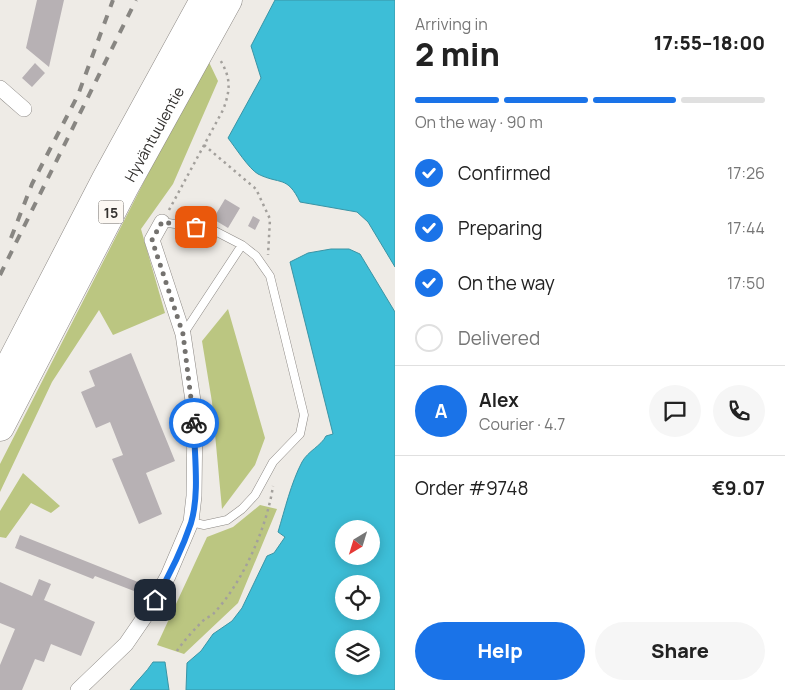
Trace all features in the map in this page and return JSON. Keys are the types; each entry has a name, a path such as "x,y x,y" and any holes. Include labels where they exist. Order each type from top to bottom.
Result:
{"highway":[{"name":"Hyväntuulentie","path":"0,384 106,179 204,0"},
{"name":"Hyväntuulentie","path":"0,428 124,188 228,0"}],"street":[{"path":"0,88 24,109"},
{"path":"78,690 126,644 148,612 168,576 191,522 194,496 194,414 183,334 152,240 162,222"}],"lane":[{"path":"162,222 213,230 242,245 256,256 270,276 304,415 300,434 273,462 255,495 242,509 227,520 204,525 191,522"},
{"path":"183,334 242,245"}],"path":[{"path":"162,222 224,110 228,96 228,74 219,58"},
{"path":"204,145 256,189 263,201 270,219 270,248 265,269"},
{"path":"177,652 182,643 204,620 213,615 244,571 259,532 269,513 274,483"}],"green space":[{"path":"207,58 218,81 173,184 141,229 165,313 113,335 99,310 52,382 0,492 0,464"},
{"path":"228,309 265,438 255,465 222,509 212,402 202,341"},
{"path":"23,473 60,506 51,513 31,503 6,538 0,537 0,511"},
{"path":"260,505 277,509 238,603 184,654 157,645 207,537 233,527"}],"water":[{"path":"275,0 395,0 395,267 368,222 357,212 300,202 287,184 254,171 228,138 261,78 251,46"},
{"path":"331,249 349,249 360,254 395,312 395,690 186,690 187,663 201,651 213,634 232,621 242,608 267,556 274,553 285,537 278,532 291,487 302,462 326,436 333,434 290,262 308,253"},
{"path":"153,662 165,662 169,690 130,690 148,669"}],"building":[{"path":"37,0 64,0 49,67 26,48"},
{"path":"35,63 45,73 32,87 22,78"},
{"path":"225,199 240,208 228,228 213,219"},
{"path":"191,211 195,214 191,221 187,219"},
{"path":"253,216 260,220 255,230 248,226"},
{"path":"131,353 175,461 146,473 162,514 139,524 112,459 123,455 110,422 96,428 81,392 95,386 89,371"},
{"path":"20,535 138,582 134,591 95,576 93,579 15,548"},
{"path":"39,579 51,584 44,600 95,622 81,656 51,644 44,662 35,659 22,690 0,690 0,665 15,629 0,623 0,582 32,596"}],"railway":[{"path":"11,238 32,184 78,95 113,0"},
{"path":"0,275 136,0"}],"way so far":[{"path":"194,423 183,334 152,240 162,222 196,227"}],"route":[{"path":"155,600 168,576 191,522 194,496 194,423"}]}
